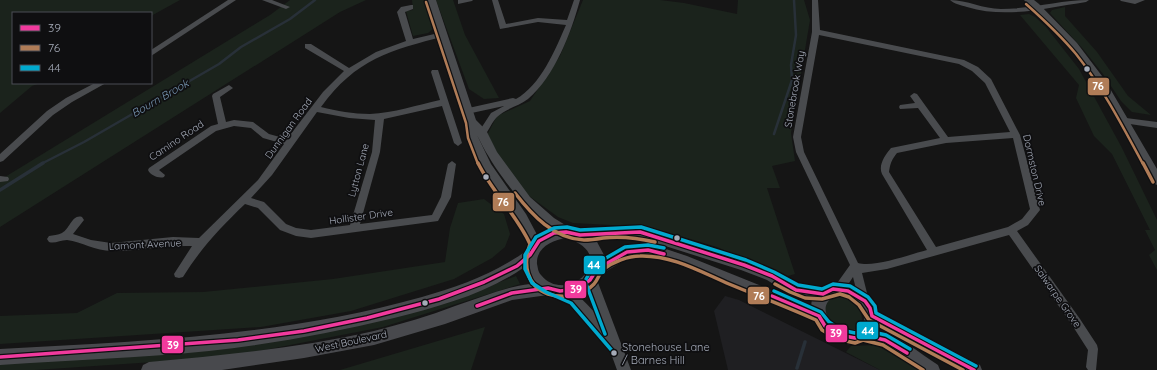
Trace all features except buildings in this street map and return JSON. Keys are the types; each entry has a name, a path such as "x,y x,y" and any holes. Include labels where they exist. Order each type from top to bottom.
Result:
{"main road":[{"path":"594,274 598,255 595,249 586,238 566,232 549,235 533,250 529,261 532,274 541,284 554,290 577,289 594,274 628,252 648,250 695,265 819,316"},
{"path":"580,235 604,232 640,232 744,264 772,276 796,290 823,294"},
{"name":"West Boulevard","path":"0,357 238,340 304,331 367,318 439,299 499,275 516,266 533,250"},
{"path":"833,289 839,289 853,293 864,301 870,308 872,316 872,324 869,330 863,335 855,338 839,335 825,326 819,316 818,307 819,300 823,294 833,289"},
{"name":"West Boulevard","path":"149,370 258,358 374,338 445,317 512,293 554,290"},
{"path":"872,316 974,370"},
{"path":"863,335 885,340 895,345 932,370"}],"street":[{"path":"152,53 233,0"},
{"path":"265,0 286,7"},
{"path":"431,0 469,116 472,138 480,157 530,231 533,250"},
{"path":"460,2 470,0"},
{"path":"495,0 504,27"},
{"path":"482,133 494,115 524,98 534,89 556,56 570,23 577,0"},
{"name":"Stonebrook Way","path":"815,0 816,32 797,137 800,152 855,266 864,301"},
{"path":"953,0 974,7 1000,11 1037,8 1086,0"},
{"path":"1029,0 1057,26 1080,53 1126,121 1157,180"},
{"path":"1123,0 1135,2 1142,0"},
{"path":"410,42 401,12 403,9 411,7"},
{"path":"494,30 538,20 570,23"},
{"name":"Dormston Drive","path":"816,32 961,62 975,69 988,81 1016,135 1036,210 1025,222 1011,230 887,265 864,269 855,266"},
{"name":"Dunnigan Road","path":"179,274 201,242 220,222 245,200 270,172 327,93 349,71 375,56 410,42 443,34"},
{"path":"308,46 349,71"},
{"path":"435,72 458,143"},
{"path":"0,159 50,113 69,100 100,84"},
{"path":"224,126 216,96 229,88"},
{"path":"914,96 946,140"},
{"path":"469,116 524,98"},
{"path":"316,109 350,116 380,116 445,102"},
{"path":"903,108 920,106"},
{"name":"Lytton Lane","path":"354,229 376,152 380,116"},
{"path":"469,116 482,133 493,155 526,200 550,222 566,232"},
{"path":"1126,121 1157,125"},
{"name":"Camino Road","path":"161,175 152,170 214,128 234,123 253,125 266,136 290,143"},
{"path":"933,251 885,172 885,163 894,150 946,140 1016,135"},
{"name":"Hollister Drive","path":"245,200 261,205 282,227 296,232 312,234 394,222 435,218 446,197 452,164"},
{"path":"66,236 79,220"},
{"name":"Salwarpe Grove","path":"1011,230 1076,322 1093,350 1092,367"},
{"name":"Lamont Avenue","path":"52,239 66,236 91,244 112,247 173,241 201,242"},
{"path":"839,289 855,266"},
{"path":"594,274 624,370"},
{"path":"554,290 574,300 618,350"}],"shaded area":[{"path":"0,0 180,0 152,15 152,12 12,12 12,84 37,84 32,86 0,113"},
{"path":"290,0 366,0 340,12 0,227 0,180 270,15"},
{"path":"412,0 426,0 435,27 428,33 413,36 406,11 413,10"},
{"path":"436,0 453,0 465,35 499,98 484,99 469,89"},
{"path":"583,0 660,0 684,3 737,14 738,0 804,0 810,20 791,133 795,161 772,166 780,188 767,188 795,274 784,277 717,247 650,227 573,223 558,217 525,193 495,152 487,135 497,116 530,101 560,56"},
{"path":"1065,7 1065,16 1097,52 1128,96 1151,115 1132,112 1121,101 1103,74 1083,49 1050,13 1052,10"},
{"path":"1029,14 1035,17 1046,27 1079,69 1122,148 1157,220 1157,270 1149,255 1155,250 1145,230 1150,230 1112,154 1094,136 1076,98 1079,85 1020,15"},
{"path":"484,199 504,214 510,234 505,247 492,258 454,279 351,311 261,327 0,344 0,316 77,313 117,293 203,292 333,279 445,262 450,228 458,203"},
{"path":"516,276 520,284 383,327 228,357 35,370 0,370 0,363 226,347 481,289"},
{"path":"725,296 739,300 880,370 728,370 714,311"},
{"path":"834,297 844,298 858,307 862,321 860,327 854,331 846,331 839,328 827,319 824,306 829,299"},
{"path":"485,327 471,370 340,370"},
{"path":"876,345 920,370 880,370 846,352 851,346"}],"waterway":[{"name":"Bourn Brook","path":"41,164 84,142 219,64 241,47 290,19 315,0"},
{"path":"774,134 792,80 791,65 796,35 794,0"},
{"name":"Bourn Brook","path":"0,190 43,163"},
{"path":"797,368 805,342"}],"transit line":[{"name":"76","path":"426,2 466,123 472,152 488,181 525,233 530,244 526,259 527,273 530,280 541,290 554,296 572,296 583,292 593,285 601,272 608,266 630,257 651,256 672,260 816,320 822,330 837,339 855,343 863,340 883,345 923,370"},
{"name":"76","path":"1026,4 1065,42 1088,71 1117,118 1153,182"},
{"name":"76","path":"515,193 536,217 552,230 561,235 581,240 629,238 655,242"},
{"name":"44","path":"614,353 571,303 546,292 532,283 525,269 525,255 536,237 554,228 567,227 580,230 641,227 746,260 774,272 798,285 822,289 833,284 850,286 868,297 875,306 876,313 976,366"},
{"name":"39","path":"0,357 238,340 304,331 367,318 439,299 484,282 517,266 530,255 539,241 554,233 566,232 580,235 640,232 744,265 772,276 796,290 823,294 833,289 848,291 865,301 870,308 872,316 974,370"},
{"name":"44","path":"605,334 585,281 594,265 625,247 648,245 664,248"},
{"name":"39","path":"477,306 512,293 548,288 560,291 577,289 590,280 597,269 627,252 648,250 664,254"},
{"name":"76","path":"775,284 790,292 810,299 822,299 840,294 849,297 855,300 869,320 963,370"},
{"name":"44","path":"774,291 821,312 829,322 841,330 855,333 864,330 886,335 910,349"},
{"name":"39","path":"772,296 819,316 825,326 839,335 855,338 863,335 885,340 907,353"}],"place":[{"name":"Stonehouse Lane / Barnes Hill","path":"614,353"}]}
